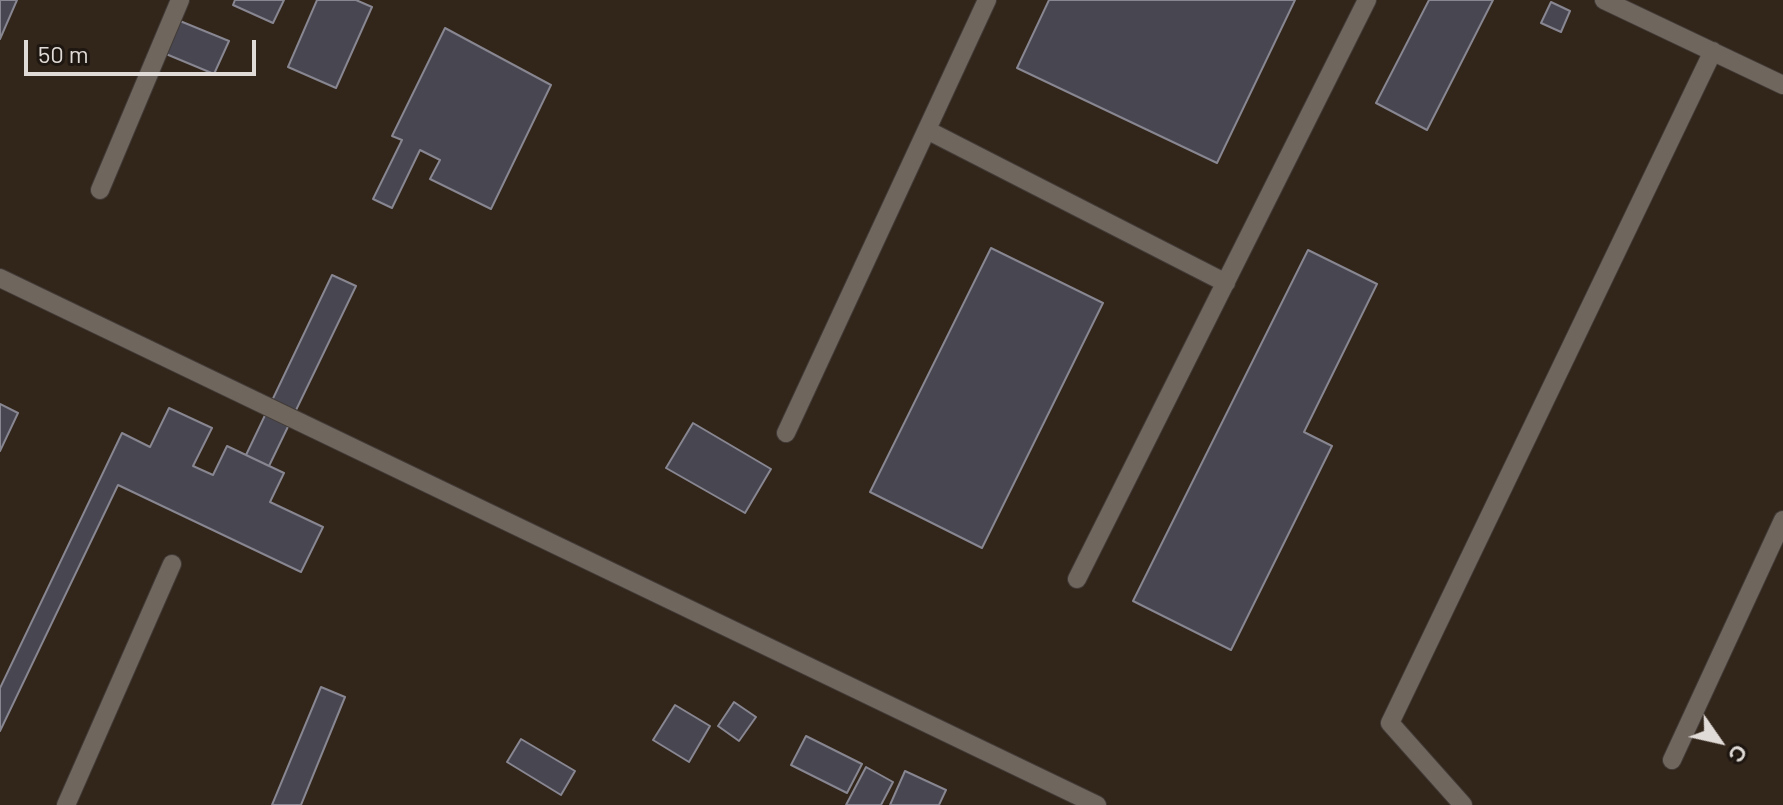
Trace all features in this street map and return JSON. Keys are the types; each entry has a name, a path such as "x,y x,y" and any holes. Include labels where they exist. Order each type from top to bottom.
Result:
{"lane":[{"path":"100,190 180,0"},
{"path":"786,433 987,0"},
{"path":"1077,579 1367,0"},
{"path":"1604,0 1783,85"},
{"path":"1463,805 1390,723 1713,51"},
{"path":"927,130 1226,283"},
{"path":"0,278 1097,805"},
{"path":"1672,760 1783,520"},
{"path":"66,805 172,564"}],"shaded area":[{"path":"0,0 1783,0 1783,805 0,805"}],"building":[{"path":"0,0 17,0 0,39"},
{"path":"235,0 284,0 273,23 233,5"},
{"path":"317,0 356,0 372,7 336,88 288,67"},
{"path":"1049,0 1295,0 1217,163 1017,68"},
{"path":"1429,0 1493,0 1427,130 1376,103"},
{"path":"1551,2 1570,11 1561,32 1541,23"},
{"path":"180,21 229,41 214,74 166,54"},
{"path":"445,28 551,85 491,209 430,179 440,160 420,150 392,208 373,199 402,140 392,136"},
{"path":"991,248 1103,303 982,548 870,492"},
{"path":"1308,250 1377,284 1304,432 1332,446 1231,650 1133,601"},
{"path":"332,275 356,286 269,466 246,455"},
{"path":"0,404 18,413 0,451"},
{"path":"169,408 212,428 193,466 213,475 227,446 284,473 270,502 323,527 301,572 118,485 0,731 0,688 122,433 150,447"},
{"path":"693,423 771,469 745,513 666,468"},
{"path":"321,687 345,697 301,805 272,805"},
{"path":"734,702 756,717 739,741 718,726"},
{"path":"675,705 710,726 689,762 653,740"},
{"path":"806,736 862,764 847,793 791,765"},
{"path":"521,739 575,771 561,795 507,762"},
{"path":"866,767 893,782 881,805 846,805"},
{"path":"905,771 946,790 939,805 890,805"}]}
